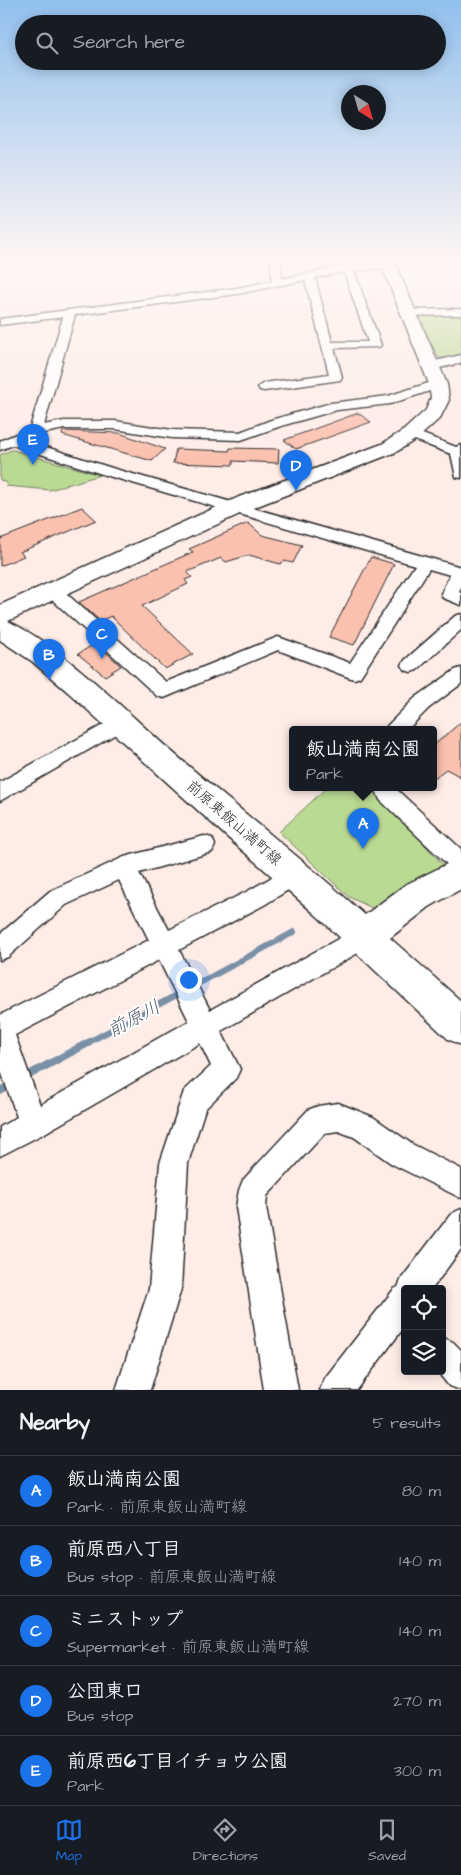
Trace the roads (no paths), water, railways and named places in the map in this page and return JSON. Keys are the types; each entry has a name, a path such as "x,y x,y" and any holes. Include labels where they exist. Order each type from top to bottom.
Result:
{"street":[{"path":"36,431 66,326"},
{"path":"264,387 336,377 323,326"},
{"path":"328,345 375,345 368,326"},
{"path":"0,616 235,508 389,448 412,434 429,418 438,407 440,400 438,384 414,326"},
{"path":"431,366 451,363 461,359"},
{"path":"7,444 36,431 64,425 116,425 172,434 242,436 276,423 336,406 390,400 438,384"},
{"path":"412,434 459,450 461,474"},
{"path":"7,444 460,572 449,594 461,599"},
{"path":"53,591 164,691 278,643 354,672 425,562"},
{"path":"411,665 461,620"},
{"name":"前原東飯山満町線","path":"0,628 42,655 122,722 461,1026"},
{"path":"399,726 422,703 461,675"},
{"path":"0,792 122,722"},
{"path":"386,791 461,863"},
{"path":"0,949 58,898 124,868 204,845"},
{"path":"124,868 227,1070 194,1101 174,1163 165,1290 133,1390"},
{"path":"0,1142 364,937 417,896 461,872"},
{"path":"33,1124 0,1030 256,898 293,875"},
{"path":"281,1390 251,1206 253,1190 318,1120 338,1116 362,1127 402,1154 461,1184"},
{"path":"417,1285 461,1224"},
{"path":"337,1390 401,1307"},
{"path":"446,1357 461,1374"}],"waterway":[{"name":"前原川","path":"192,987 294,932"},
{"name":"前原川","path":"85,1044 182,992"},
{"name":"前原川","path":"25,1077 88,1043"},
{"name":"前原川","path":"0,1091 13,1084"}],"place":[{"name":"前原西6丁目イチョウ公園","path":"33,465"},
{"name":"公団東口","path":"296,491"},
{"name":"ミニストップ","path":"102,659"},
{"name":"前原西八丁目","path":"49,680"},
{"name":"飯山満南公園","path":"363,849"}]}
